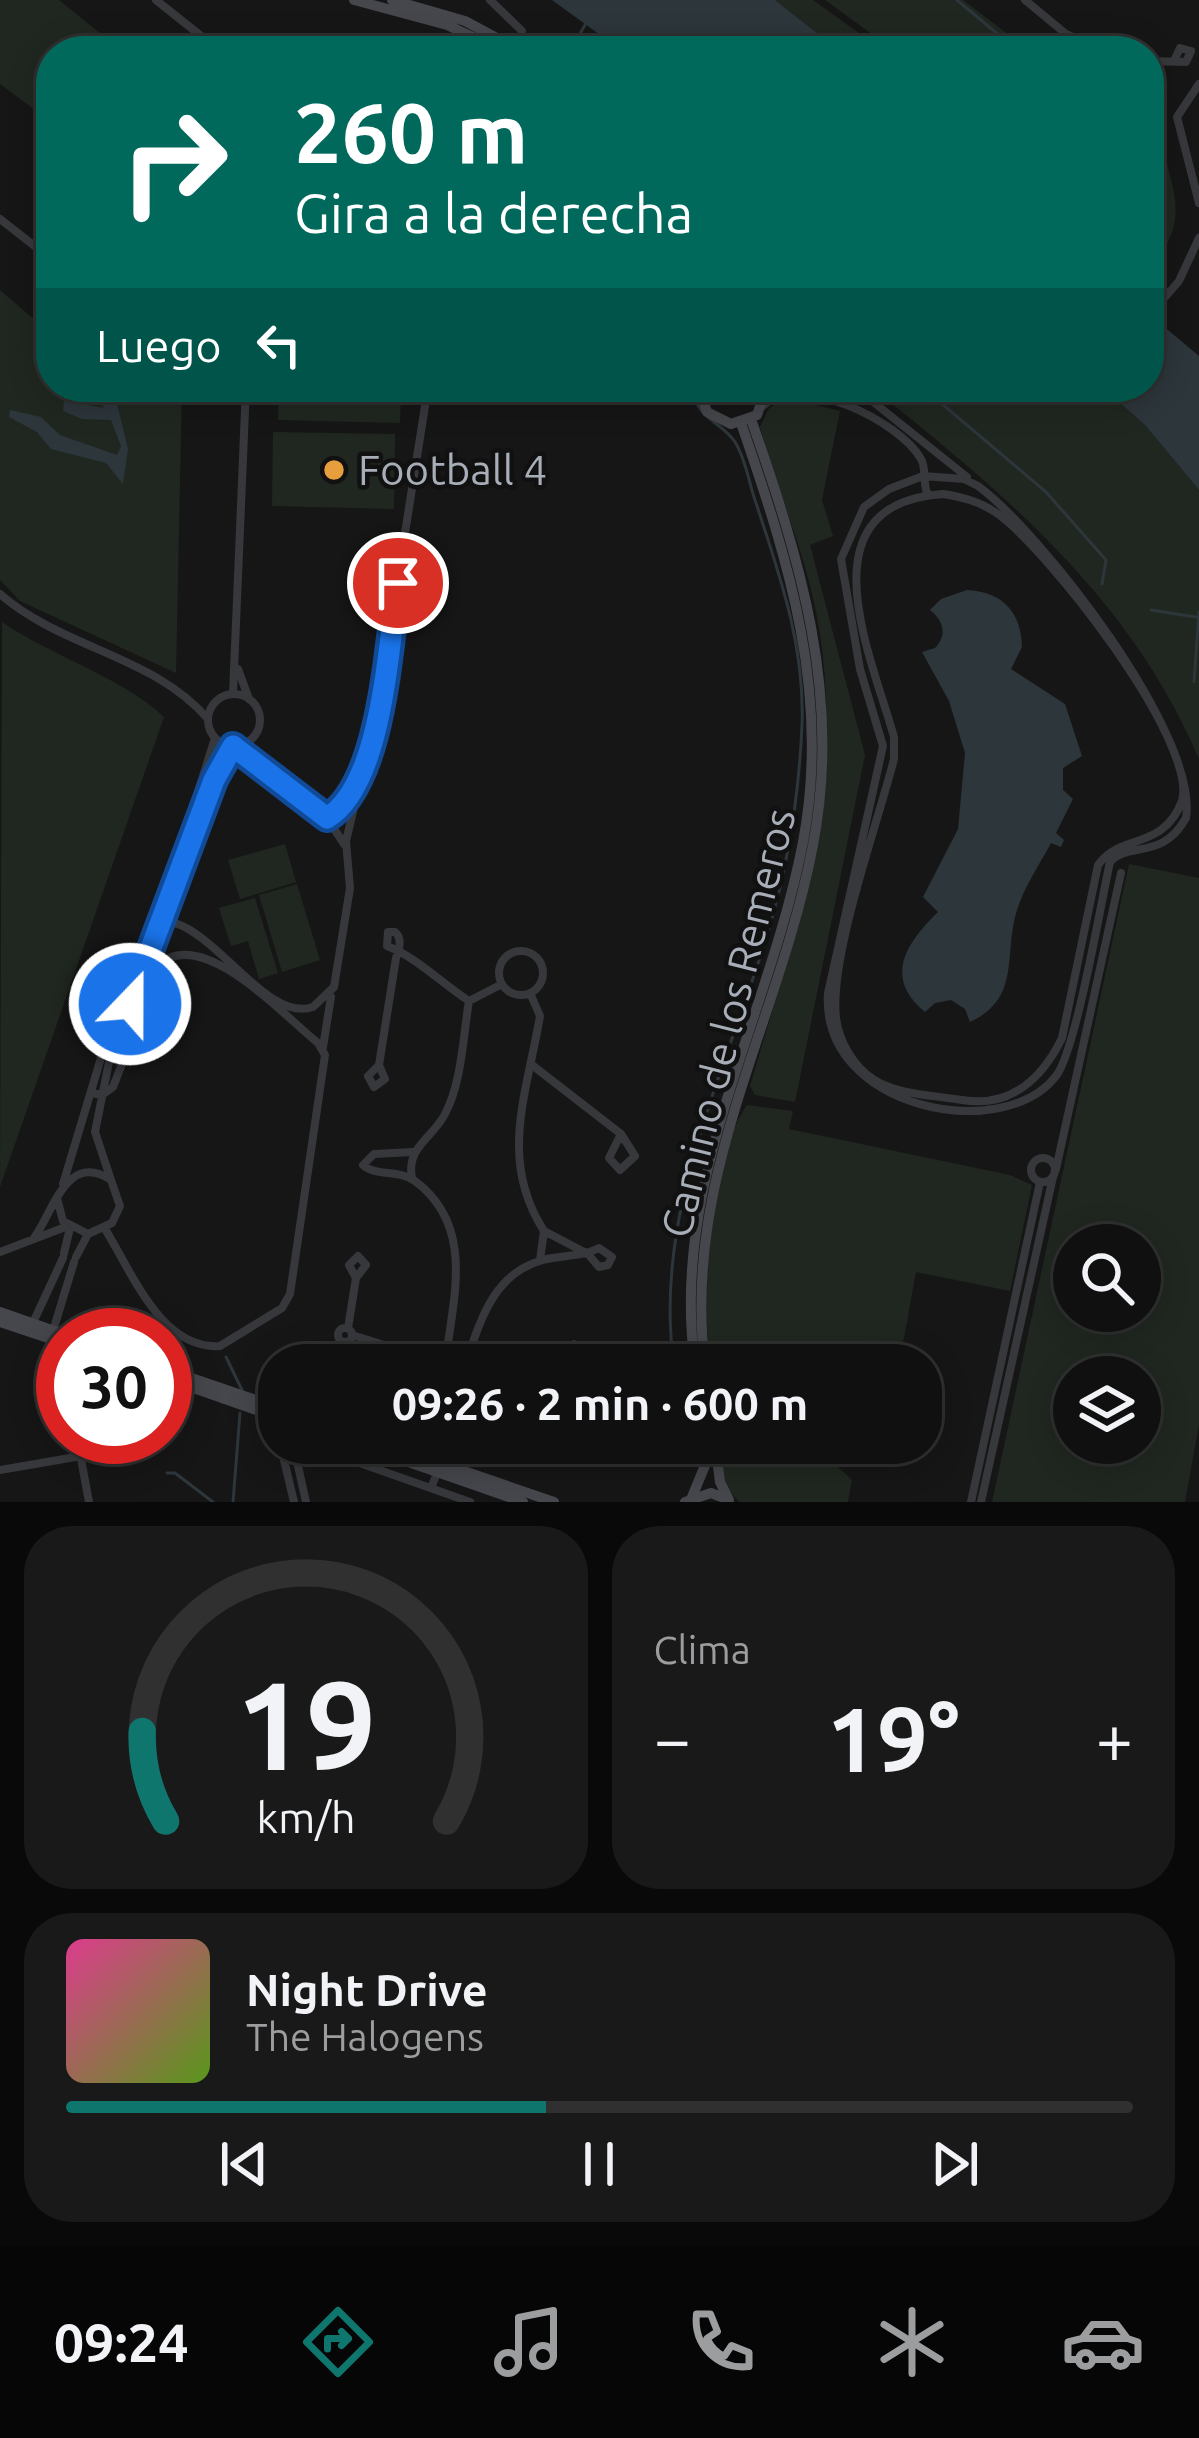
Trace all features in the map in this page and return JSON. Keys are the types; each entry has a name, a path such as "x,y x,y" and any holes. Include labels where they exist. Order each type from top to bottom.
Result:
{"main road":[{"path":"354,0 471,36"},
{"path":"392,0 466,21 494,36"},
{"path":"702,402 713,418 746,421 763,402"},
{"name":"Camino de los Remeros","path":"692,1344 688,1294 696,1204 790,894 806,825 813,745 810,670 798,601 746,421"},
{"name":"Camino de los Remeros","path":"703,1344 699,1294 707,1206 801,897 816,826 824,745 821,669 808,598 746,421"},
{"path":"0,1312 36,1329"},
{"path":"0,1322 31,1327"},
{"path":"192,1382 258,1402"},
{"path":"192,1385 258,1411"},
{"path":"429,1464 554,1502"},
{"path":"689,1500 706,1464"},
{"path":"715,1464 730,1501"},
{"path":"440,1468 490,1497 523,1502"},
{"path":"689,1500 711,1493 730,1501"}],"street":[{"path":"156,0 201,36"},
{"path":"490,0 522,31"},
{"path":"1025,0 1071,36"},
{"path":"1164,61 1174,61"},
{"path":"1199,84 1177,117 1199,203"},
{"path":"0,219 36,247"},
{"path":"1164,298 1179,280 1199,238"},
{"path":"233,694 245,402"},
{"path":"105,1229 167,1326 186,1340 220,1346 286,1302 350,888 347,850 425,402"},
{"path":"762,407 768,402"},
{"path":"829,402 862,410 918,455 928,495"},
{"path":"873,402 1034,532 1108,616 1167,710 1192,765 1190,808 1173,835 1161,845 1121,853 1110,862 1069,1046 1056,1076 1034,1094 978,1109 896,1097 855,1072 836,1044 828,993 883,746 840,573 846,537 855,520 889,489 923,476 960,475"},
{"path":"954,496 960,475"},
{"path":"928,495 954,496 999,514 1078,596 1145,692 1182,766 1182,802 1169,824 1153,838 1106,854 1097,866 1062,1038 1047,1066 1029,1084 1005,1097 972,1102 897,1089 860,1067 839,1031 836,994 894,759 894,736 855,603 854,572 871,531 890,512 928,495"},
{"path":"855,520 859,530 871,531"},
{"path":"846,537 856,535 863,544"},
{"path":"0,594 42,626 149,672 187,696 208,719 215,738 194,824 164,921 154,934"},
{"path":"34,1238 63,1184 97,1094 111,1040 194,824 234,745 251,739 260,724 236,656"},
{"path":"187,696 214,703 233,694 249,699"},
{"path":"208,719 214,703"},
{"path":"215,738 234,745 327,818 347,850"},
{"path":"327,818 346,803 362,775"},
{"path":"970,1502 1054,1173 1121,873"},
{"path":"164,921 186,928 287,1008 303,1011 330,995"},
{"path":"379,1065 398,951 469,1001"},
{"path":"529,952 544,972 530,993 518,995 502,984 504,959 529,952"},
{"path":"97,1094 113,1087 162,962 180,953 215,960 322,1048"},
{"path":"469,1001 502,984"},
{"path":"473,1344 493,1295 514,1274 540,1260 588,1254 544,1231 524,1195 517,1163 540,1009 530,993"},
{"path":"413,1180 413,1152 447,1111 469,1001"},
{"path":"532,1065 622,1134 635,1156 620,1170 608,1162 622,1134"},
{"path":"1047,1066 1056,1076"},
{"path":"1029,1084 1034,1094"},
{"path":"0,1252 69,1227 88,1234 105,1229 120,1206 95,1142 97,1094"},
{"path":"413,1152 374,1154 363,1161 369,1171 413,1180 443,1214 458,1266 448,1344"},
{"path":"1040,1182 1032,1172 1034,1162 1046,1158 1054,1173"},
{"path":"63,1184 86,1171 111,1180"},
{"path":"981,1502 1040,1182 1054,1173"},
{"path":"31,1327 62,1259 69,1227 57,1198"},
{"path":"540,1260 544,1231"},
{"path":"64,1308 74,1262 88,1234"},
{"path":"62,1259 74,1262"},
{"path":"356,1278 350,1331 392,1344"},
{"path":"49,1282 66,1288"},
{"path":"0,1470 37,1464"},
{"path":"82,1464 89,1502"},
{"path":"285,1464 294,1502"},
{"path":"298,1464 306,1502"},
{"path":"362,1464 470,1502"},
{"path":"383,1464 399,1477"},
{"path":"431,1488 441,1464"}],"shaded area":[{"path":"0,0 59,0 103,36 36,36 36,111 0,84"},
{"path":"552,0 775,0 821,36 601,36"},
{"path":"775,0 813,0 863,36 821,36"},
{"path":"825,0 963,0 1010,36 1004,35 874,36"},
{"path":"1164,152 1176,213 1164,248"},
{"path":"0,290 36,321 36,402 182,402 176,673 20,601 0,580"},
{"path":"1164,327 1199,356 1199,490 1145,425 1119,402 1164,402"},
{"path":"64,402 104,408 101,402 117,402 128,449 123,484 106,463 51,449 37,432 9,417 10,410 41,417 60,435 117,455 121,446 111,420 82,419 63,411"},
{"path":"279,402 401,402 400,423 278,420"},
{"path":"780,402 803,402 840,411 822,500 833,536 810,545 865,755 795,1102 755,1095 750,1086 814,847 826,727 824,665 814,602 760,427 769,408"},
{"path":"889,402 1119,402 1145,425 1199,490 1199,759 1171,701 1100,598 969,467"},
{"name":"Football 4","path":"273,432 395,434 394,509 272,506"},
{"path":"967,590 991,595 1008,606 1018,624 1022,647 1011,669 1065,704 1082,756 1063,768 1063,790 1073,799 1056,833 1064,840 1061,847 1051,843 1020,901 1004,988 986,1012 970,1022 965,1009 951,1000 935,1003 925,1012 912,999 902,974 909,948 938,912 923,897 958,829 965,753 949,701 922,652 935,648 943,633 930,610 941,599"},
{"path":"2,622 107,678 164,717 0,1187"},
{"path":"285,844 296,882 240,899 228,860"},
{"path":"1129,864 1199,878 1199,1424 1185,1502 992,1502"},
{"path":"297,884 320,960 282,972 259,895"},
{"path":"255,898 278,973 259,979 248,941 231,946 219,908"},
{"path":"747,1105 793,1111 789,1129 1010,1175 1032,1185 1010,1291 916,1272 903,1344 709,1344 710,1230 733,1130"},
{"path":"722,1464 835,1464 852,1480 848,1502 739,1502 723,1483"}],"waterway":[{"path":"957,0 1000,36"},
{"path":"579,36 585,25"},
{"path":"672,1344 670,1309 683,1199 775,907 791,830 802,725 799,667 789,612 745,464 735,442 696,402"},
{"path":"940,402 1046,492 1106,560 1102,584"},
{"path":"1151,610 1196,617"},
{"path":"1194,682 1199,612"},
{"path":"226,1357 242,1390"},
{"path":"233,1502 240,1413"},
{"path":"167,1473 175,1473 213,1502"}],"place":[{"name":"Football 4","path":"334,470"}],"route":[{"path":"130,1004 214,780 233,746 327,818 355,791 377,711 398,583"}]}
